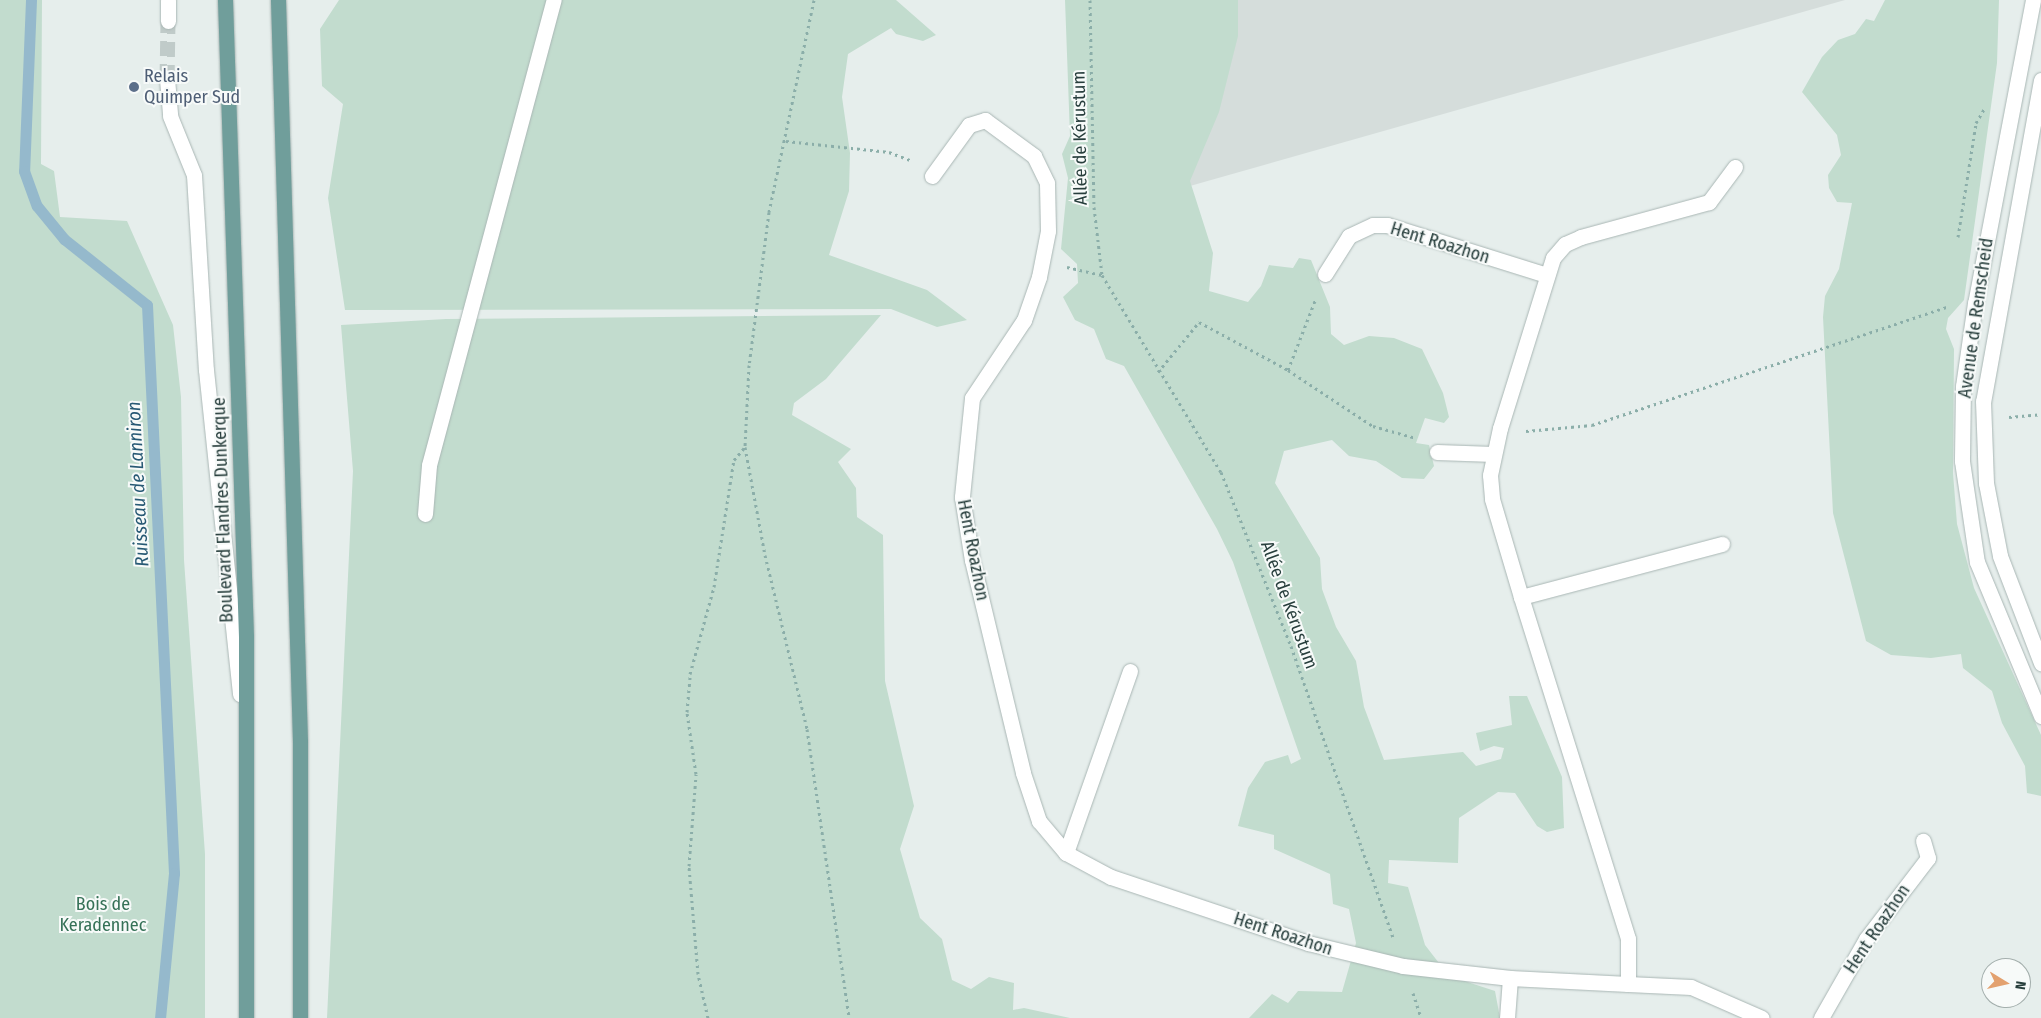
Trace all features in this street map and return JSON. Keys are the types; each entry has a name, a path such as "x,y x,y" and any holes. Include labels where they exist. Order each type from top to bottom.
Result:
{"main road":[{"name":"Boulevard Flandres Dunkerque","path":"225,0 246,748 246,1018"},
{"path":"278,0 300,742 300,1018"}],"street":[{"path":"168,0 168,22"},
{"path":"424,514 429,465 554,0"},
{"name":"Avenue de Remscheid","path":"2033,0 1975,303 1963,386 1962,461 1982,578 2041,716"},
{"path":"167,79 170,116 194,175 206,370 246,748"},
{"name":"Avenue de Remscheid","path":"2041,80 1992,328 1983,416 1986,483 2000,556 2041,663"},
{"name":"Hent Roazhon","path":"932,176 975,121 985,120 1007,134 1044,170 1049,207 1045,254 1024,320 972,398 962,497 972,560 1023,773 1039,821 1066,852 1111,877 1308,943 1404,966 1510,978 1691,987 1762,1018"},
{"path":"1628,984 1626,931 1492,499 1492,454 1547,275 1565,244 1709,202 1735,167"},
{"name":"Hent Roazhon","path":"1325,274 1349,236 1373,225 1387,226 1547,275"},
{"path":"1437,452 1492,454"},
{"path":"1521,597 1722,544"},
{"path":"1066,852 1130,671"},
{"name":"Hent Roazhon","path":"1821,1018 1866,939 1928,858 1923,841"},
{"path":"1507,1018 1510,978"}],"path":[{"path":"814,0 758,285 746,447 763,546 807,729 849,1018"},
{"name":"Allée de Kérustum","path":"1090,0 1094,207 1102,275 1158,372 1221,472 1248,535 1404,966"},
{"path":"786,141 889,152 905,156 932,176"},
{"path":"1045,254 1074,270 1102,275"},
{"path":"1288,370 1325,274"},
{"path":"1500,428 1533,432 1592,425 1947,308"},
{"path":"1158,372 1199,322 1288,370 1373,426 1396,436 1436,438 1455,452"},
{"path":"2006,408 2006,426"},
{"path":"2006,418 2041,414"},
{"path":"708,1018 698,974 689,866 696,774 687,712 690,674 714,587 734,460 746,447"}],"shaded area":[{"path":"1146,0 1845,0 1137,201"}],"green space":[{"name":"Bois de Keradennec","path":"0,0 42,0 41,164 54,171 60,217 127,221 173,325 181,397 184,560 205,854 205,1018 0,1018"},
{"path":"339,0 896,0 936,35 923,41 896,34 891,28 848,54 842,97 850,153 849,191 829,255 927,290 967,320 937,327 891,309 345,310 328,198 343,104 322,86 320,29"},
{"path":"1065,0 1238,0 1238,36 1219,112 1190,181 1213,253 1209,291 1248,302 1261,286 1269,265 1293,268 1299,258 1311,260 1330,307 1331,334 1344,345 1369,336 1394,338 1422,349 1443,393 1449,417 1444,423 1425,418 1416,443 1429,445 1434,466 1424,479 1402,478 1376,461 1349,456 1332,440 1284,451 1275,483 1320,558 1322,589 1336,627 1356,661 1364,707 1384,760 1463,752 1476,766 1501,759 1504,748 1494,746 1480,751 1476,733 1512,725 1509,696 1527,696 1562,777 1564,828 1547,832 1537,826 1515,793 1498,792 1459,818 1458,863 1389,860 1388,883 1408,887 1425,945 1449,976 1495,991 1500,1018 1249,1018 1272,994 1288,1003 1298,991 1342,992 1356,943 1349,909 1333,904 1330,874 1274,849 1274,835 1238,826 1248,788 1265,762 1288,755 1291,764 1301,759 1233,562 1217,529 1124,366 1106,359 1094,329 1075,320 1063,297 1078,283 1077,264 1061,249 1068,178 1062,154 1070,136"},
{"path":"1885,0 1999,0 1997,63 1964,300 1948,318 1946,329 1954,349 1953,473 1957,524 1974,588 2041,735 2041,796 2027,793 2025,766 2002,723 1992,691 1963,668 1961,654 1931,658 1891,655 1866,641 1833,513 1823,317 1825,296 1839,269 1852,203 1837,202 1829,188 1828,175 1841,155 1837,135 1802,92 1822,57 1838,40 1855,34 1866,19 1874,21"},
{"path":"881,315 826,379 794,403 792,415 851,449 838,462 856,488 857,517 883,535 885,681 914,806 900,849 920,918 942,939 952,980 971,989 989,977 1014,983 1013,1010 1024,1008 1070,1018 327,1018 353,471 341,325 446,319"}],"waterway":[{"name":"Ruisseau de Lanniron","path":"31,0 24,171 37,206 64,239 147,305 174,873 160,1018"}],"tunnel":[{"path":"167,79 168,21"}],"place":[{"name":"Relais Quimper Sud","path":"134,87"}]}
